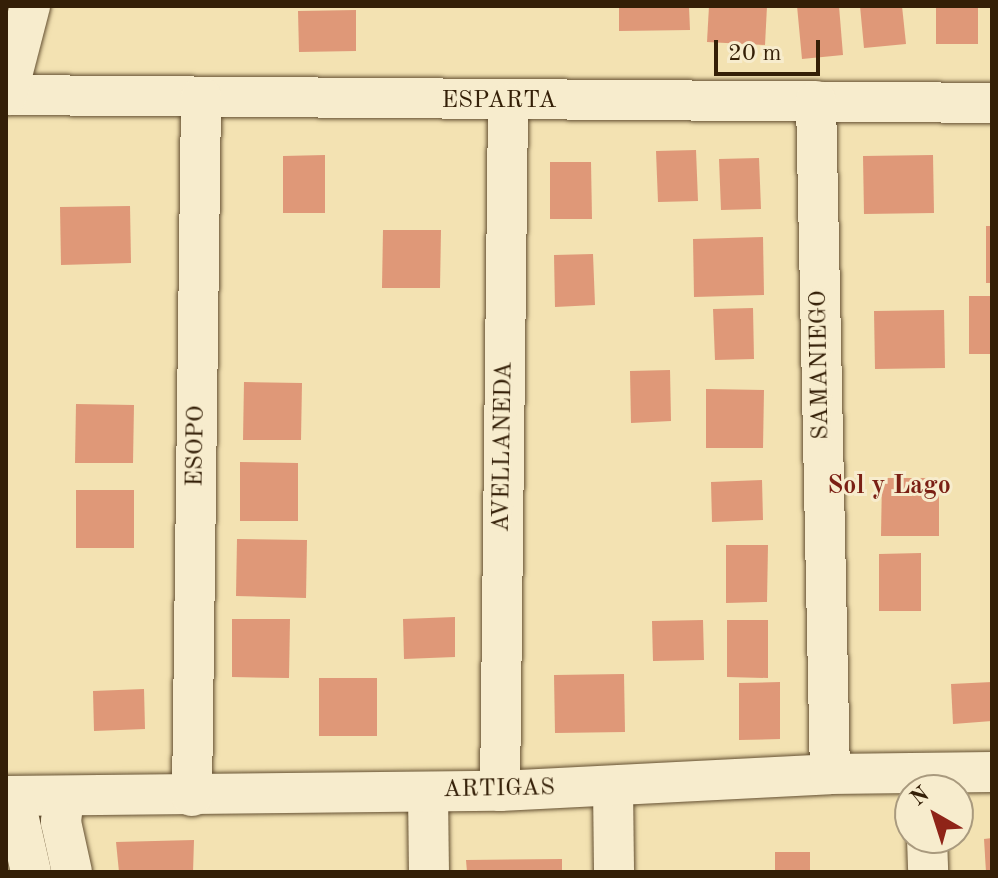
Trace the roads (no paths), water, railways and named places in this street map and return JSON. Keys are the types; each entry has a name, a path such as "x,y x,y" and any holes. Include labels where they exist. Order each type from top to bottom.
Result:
{"street":[{"path":"6,95 30,6"},
{"name":"ESPARTA","path":"6,95 508,103 992,103"},
{"name":"ESOPO","path":"192,796 201,97"},
{"name":"SAMANIEGO","path":"816,101 830,774"},
{"name":"AVELLANEDA","path":"500,791 508,103"},
{"name":"ARTIGAS","path":"10,796 500,791 830,774 894,779"},
{"path":"613,787 614,872"},
{"path":"428,792 429,872"},
{"path":"10,796 31,872"},
{"path":"64,797 61,822 72,872"}],"district":[{"name":"Sol y Lago","path":"889,487"}]}
